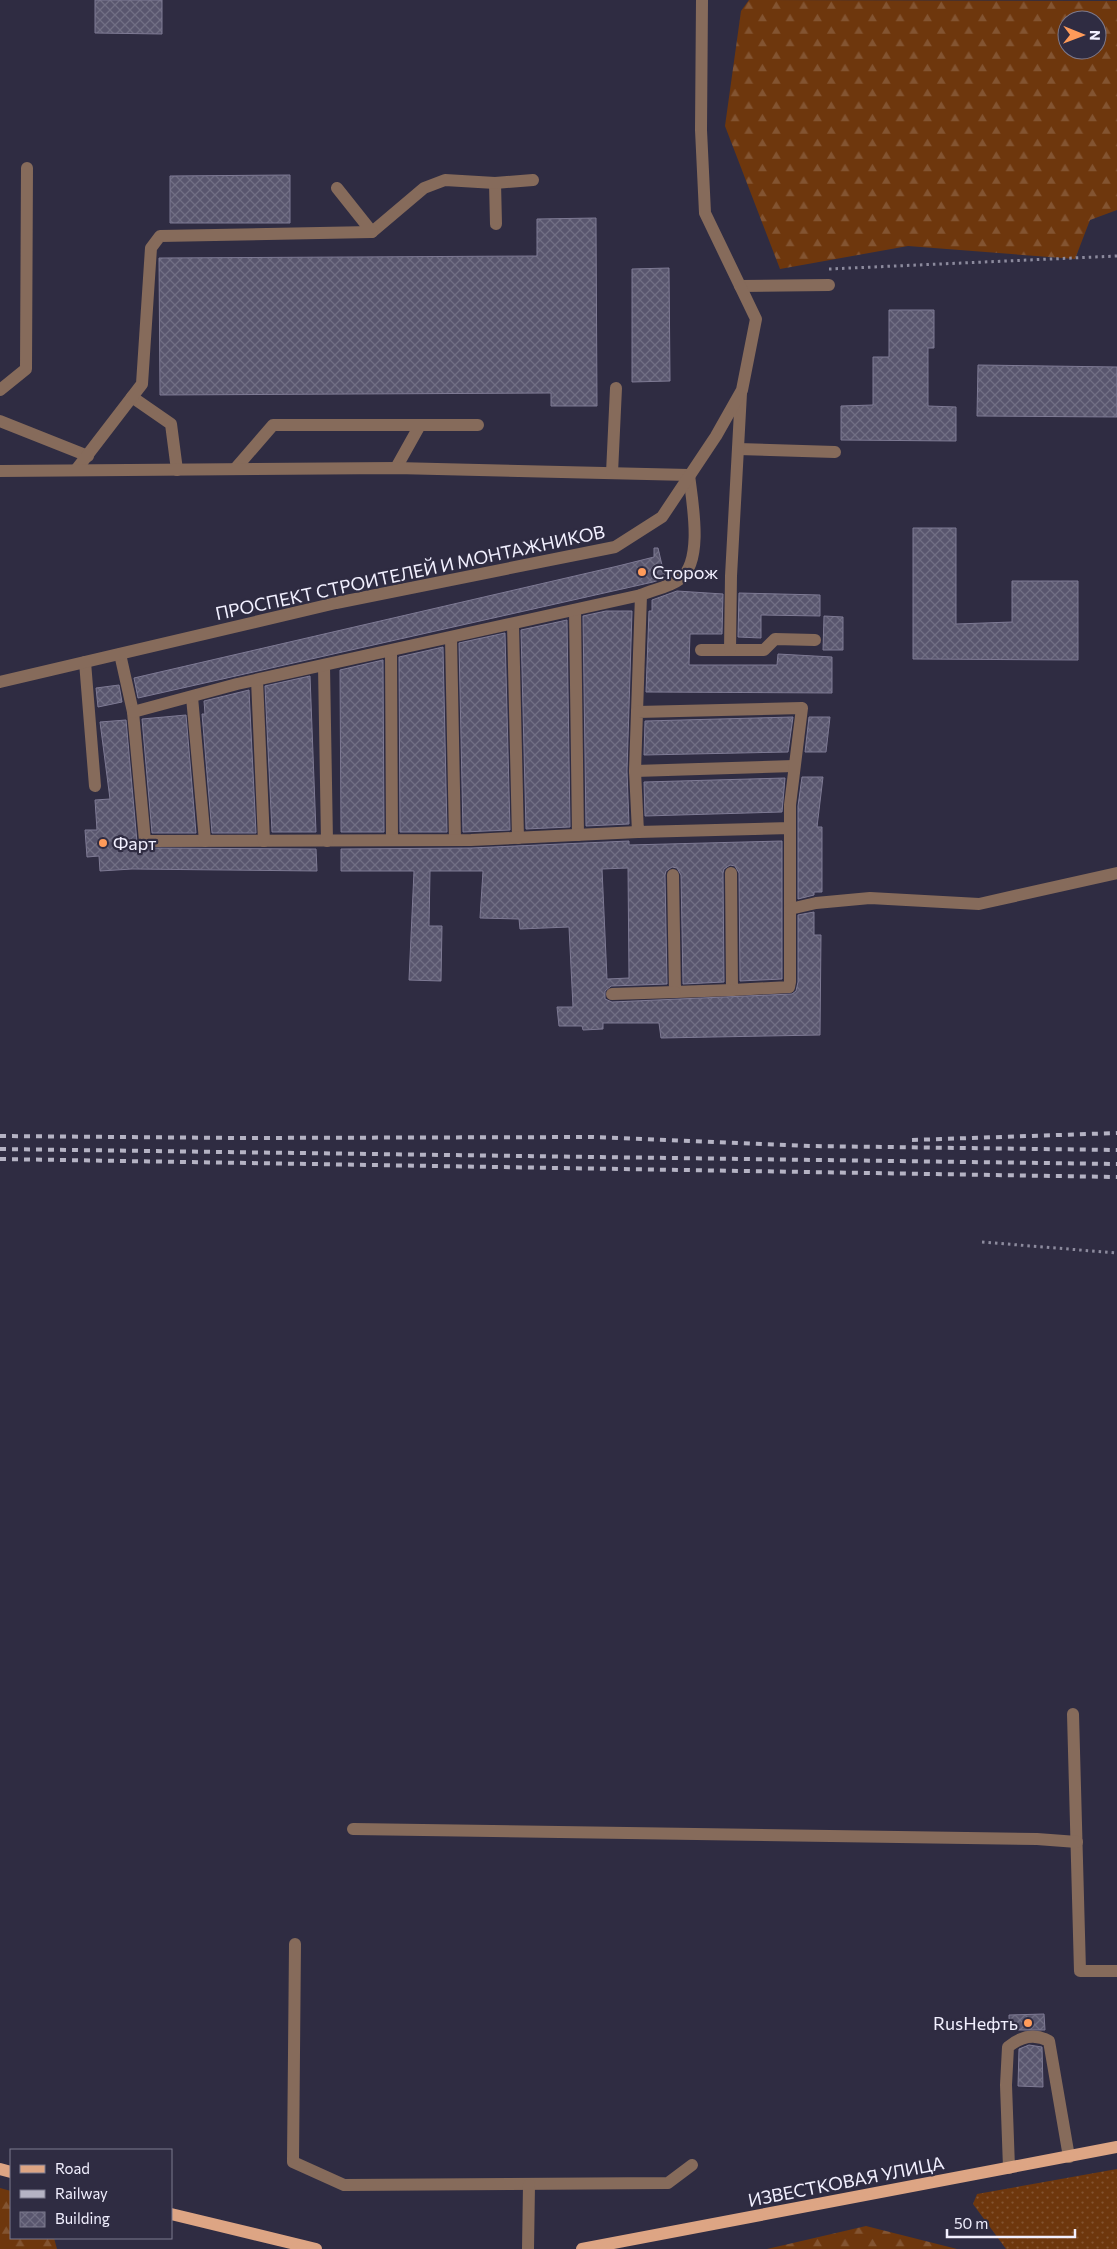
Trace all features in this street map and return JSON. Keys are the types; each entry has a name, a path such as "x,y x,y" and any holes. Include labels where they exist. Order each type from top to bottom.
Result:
{"main road":[{"name":"ИЗВЕСТКОВАЯ УЛИЦА","path":"582,2249 1117,2147"},
{"path":"172,2214 316,2249"}],"street":[{"name":"ПРОСПЕКТ СТРОИТЕЛЕЙ И МОНТАЖНИКОВ","path":"0,682 336,603 615,547 662,517 716,436 742,390 756,318 705,213 701,130 702,0"},
{"path":"0,390 26,369 27,168"},
{"path":"76,470 142,384 151,248 160,236 372,232 424,188 445,180 495,183 533,180"},
{"path":"495,183 496,224"},
{"path":"337,188 372,232"},
{"path":"740,286 829,286"},
{"path":"612,473 616,388"},
{"path":"730,650 731,576 742,390"},
{"path":"132,397 171,424 177,470"},
{"path":"0,421 88,456"},
{"path":"236,469 273,425 478,425"},
{"path":"396,468 420,425"},
{"path":"738,449 836,452"},
{"path":"0,471 396,468 689,475 695,549 680,579 640,595 257,680 133,712"},
{"path":"638,832 635,771 640,595"},
{"path":"575,610 578,835"},
{"path":"513,624 518,838"},
{"path":"451,638 455,840"},
{"path":"701,650 764,650 773,641 780,638 814,640"},
{"path":"391,651 392,840"},
{"path":"120,654 133,712 145,842 455,840 790,828"},
{"path":"85,662 94,786"},
{"path":"324,666 327,841"},
{"path":"257,680 264,841"},
{"path":"192,696 205,841"},
{"path":"612,994 789,987 790,828 794,766 802,708 637,712"},
{"path":"635,771 794,766"},
{"path":"731,873 732,990"},
{"path":"790,909 816,903 870,898 979,904 1117,873"},
{"path":"673,875 675,992"},
{"path":"1073,1714 1080,1971 1117,1972"},
{"path":"354,1829 1036,1839 1077,1842"},
{"path":"295,1944 293,2162 344,2186 668,2182 692,2166"},
{"path":"1009,2168 1006,2085 1008,2047 1017,2039 1038,2035 1049,2041 1069,2157"},
{"path":"528,2249 529,2185"}],"path":[{"path":"820,270 856,266 1117,256"},
{"path":"982,1242 1117,1253"}],"green space":[{"path":"749,0 1117,1 1117,210 1090,220 1075,259 908,246 780,269 725,126 741,11"},
{"path":"1117,2169 1117,2249 1006,2249 973,2204 977,2194"},
{"path":"0,2188 10,2191 10,2239 54,2239 57,2249 0,2249"},
{"path":"866,2226 957,2249 767,2249"}],"building":[{"path":"95,0 162,0 162,34 95,33"},
{"path":"290,175 290,223 170,223 170,176"},
{"path":"596,218 597,406 551,406 551,393 160,395 159,258 537,256 537,219"},
{"path":"669,268 670,381 632,382 632,269"},
{"path":"889,310 934,310 934,348 928,348 928,406 956,407 956,441 841,440 841,406 873,405 873,357 889,357"},
{"path":"978,365 1117,367 1117,417 977,416"},
{"path":"913,528 956,528 956,624 1012,622 1012,581 1078,581 1078,660 913,659"},
{"path":"654,548 658,548 665,578 653,582 138,698 134,678 654,557"},
{"path":"677,591 723,594 722,634 690,634 689,665 777,665 778,654 832,657 832,693 646,692 649,611 652,611 652,600"},
{"path":"739,593 820,595 820,616 761,615 761,638 738,637"},
{"path":"606,611 632,611 627,771 629,824 586,826 583,616"},
{"path":"824,616 843,617 843,650 823,650"},
{"path":"567,620 570,827 526,829 521,630"},
{"path":"505,633 510,830 463,832 459,643"},
{"path":"443,647 447,832 400,832 399,657"},
{"path":"383,660 384,832 341,832 340,670"},
{"path":"310,676 316,832 272,832 265,686"},
{"path":"119,685 122,702 98,707 96,688"},
{"path":"249,690 256,833 212,833 202,714 205,714 204,701"},
{"path":"186,715 196,833 152,833 142,719"},
{"path":"793,717 788,752 644,755 645,721"},
{"path":"809,717 830,717 826,752 805,752"},
{"path":"126,720 137,842 141,848 316,849 317,871 132,869 100,871 99,856 87,857 85,830 97,830 95,800 110,799 100,722"},
{"path":"802,777 823,777 817,827 822,827 822,892 814,892 814,895 798,899 798,806"},
{"path":"785,778 782,812 645,816 644,782"},
{"path":"629,841 629,845 782,841 782,979 740,981 739,873 735,866 730,865 724,869 723,873 724,982 683,984 681,875 677,868 672,867 666,871 665,875 667,984 611,986 605,991 605,999 612,1002 792,994 796,991 798,982 798,915 814,912 814,935 821,935 820,1035 661,1038 659,1023 603,1023 603,1029 583,1030 582,1026 559,1026 557,1007 573,1007 569,927 520,929 519,919 480,918 483,871 430,871 429,926 442,926 441,981 409,980 414,871 341,871 341,849 471,848","holes":["628,868 629,978 607,979 602,869"]},
{"path":"1044,2014 1045,2030 1009,2030 1009,2015"},
{"path":"1029,2045 1042,2047 1043,2087 1018,2086 1019,2049"}],"railway":[{"path":"912,1140 1117,1133"},
{"path":"0,1136 241,1138 593,1137 809,1146 1117,1150"},
{"path":"0,1149 1117,1164"},
{"path":"0,1159 1117,1177"}],"place":[{"name":"Сторож","path":"642,572"},
{"name":"Фарт","path":"103,843"},
{"name":"RusНефть","path":"1028,2023"}]}
